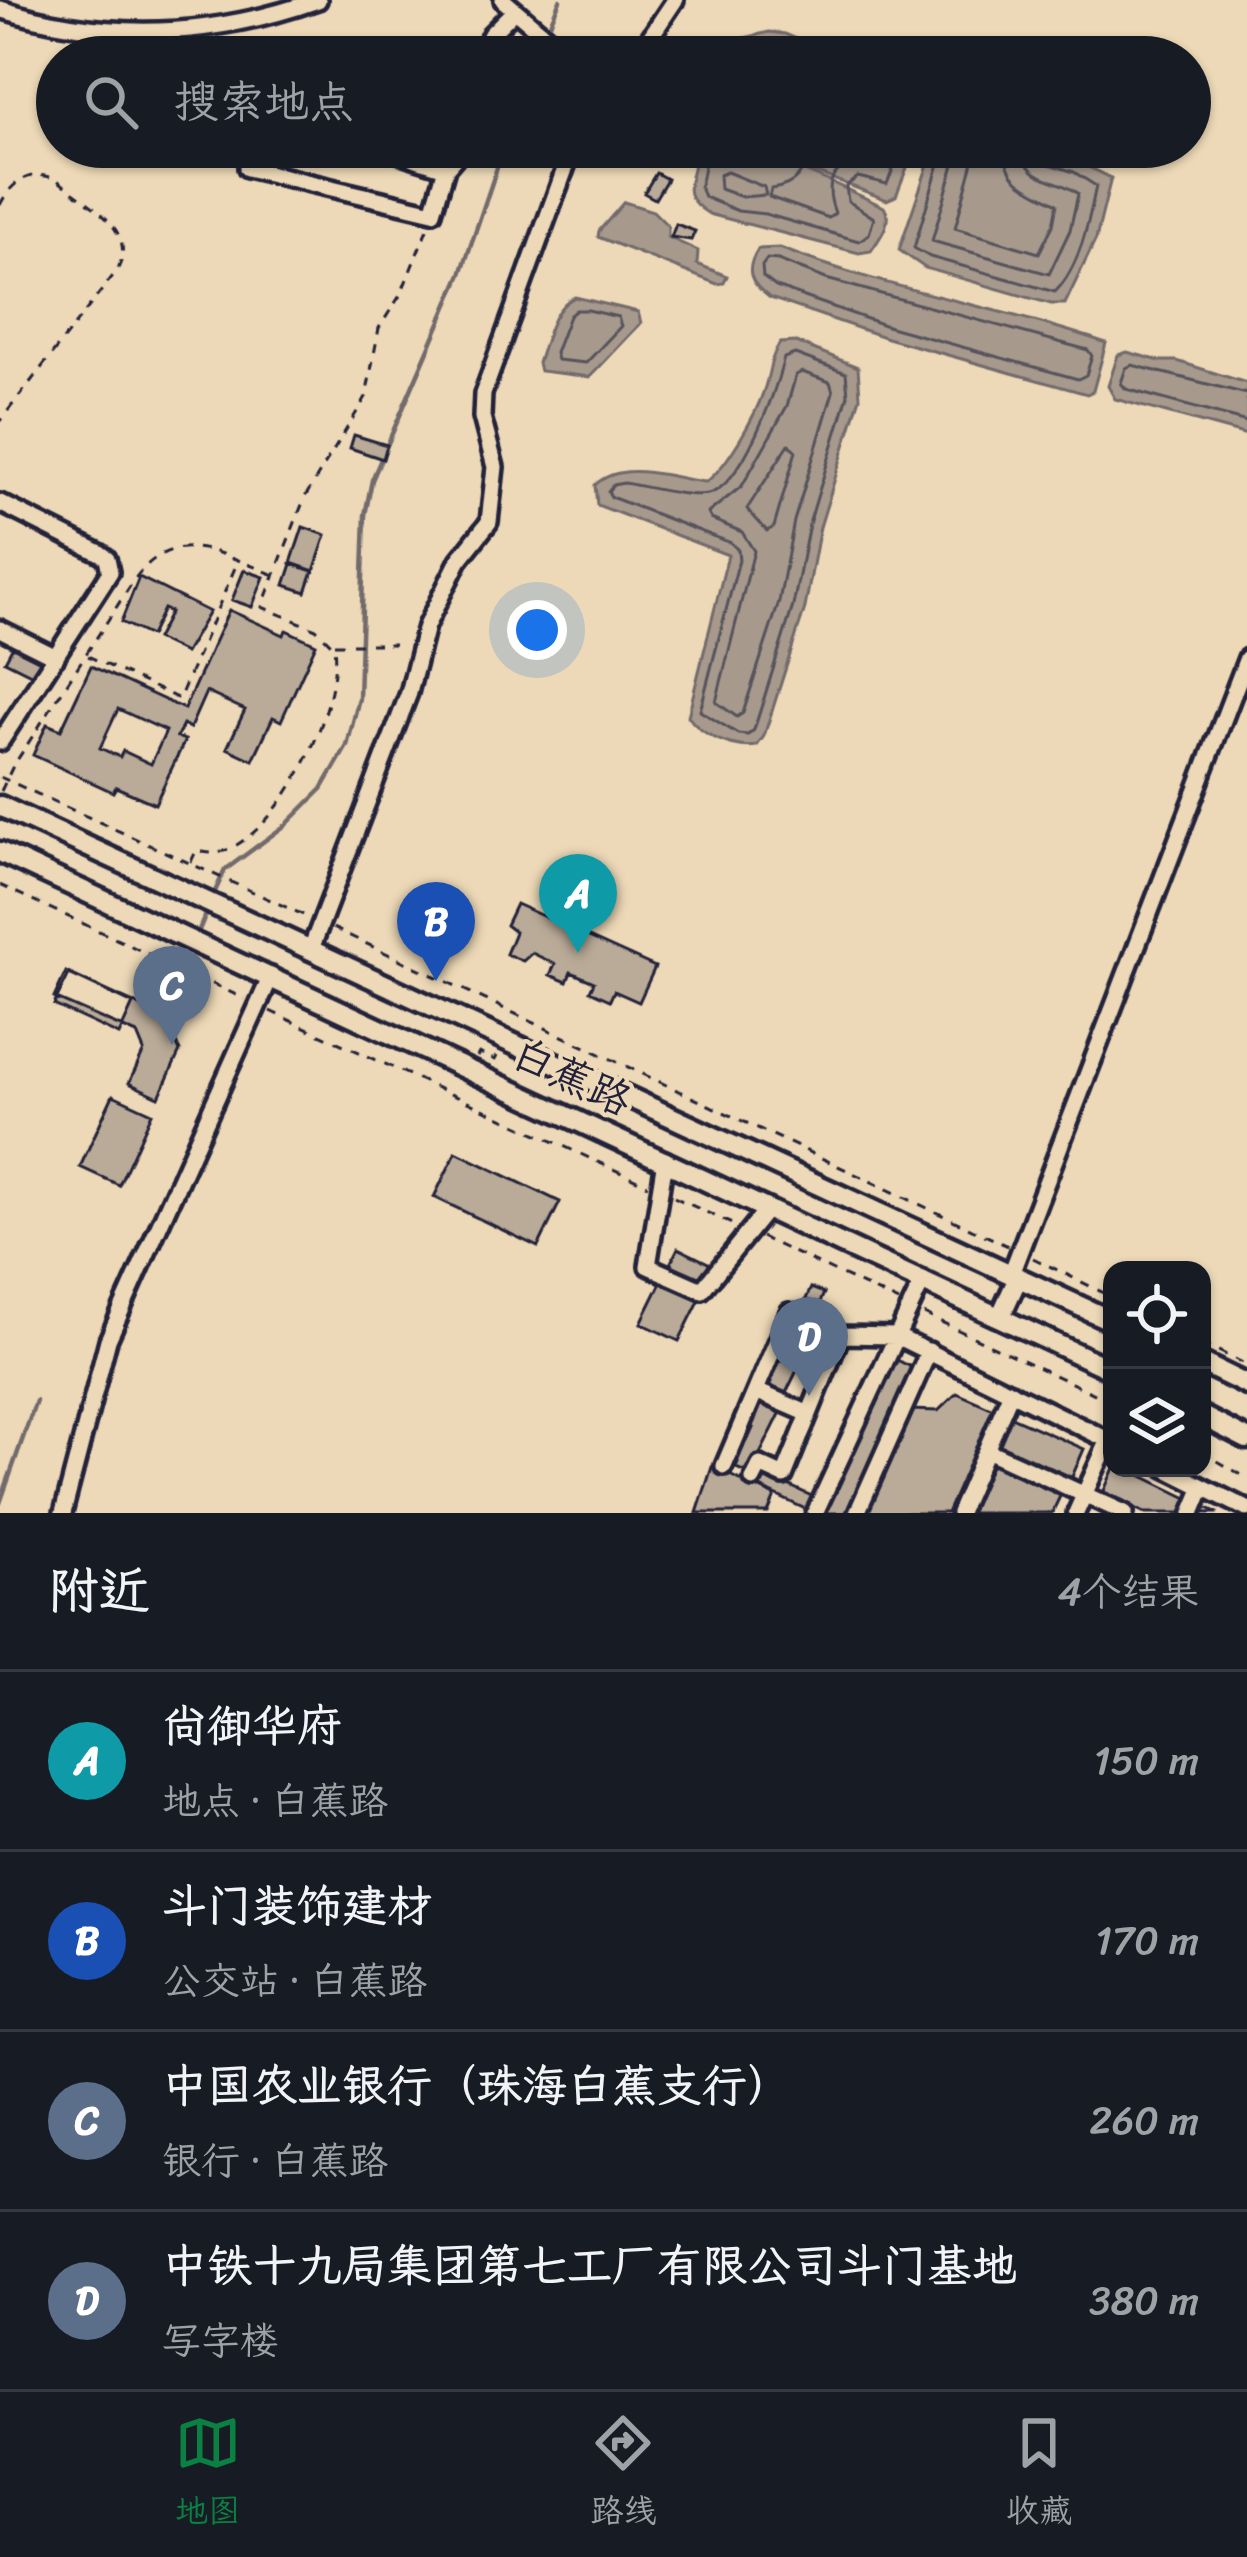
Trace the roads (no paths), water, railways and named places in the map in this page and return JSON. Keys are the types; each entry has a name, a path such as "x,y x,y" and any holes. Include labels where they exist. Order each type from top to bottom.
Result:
{"main road":[{"name":"白蕉路","path":"0,806 1103,1318"},
{"path":"46,873 65,836"},
{"name":"白蕉路","path":"0,852 1110,1369"},
{"path":"1000,1317 1014,1276"},
{"path":"1211,1367 1247,1385"},
{"path":"1211,1421 1247,1439"}],"street":[{"path":"0,9 49,24 125,33 201,30 277,15 319,0"},
{"path":"651,36 675,0"},
{"path":"490,36 509,6 546,36"},
{"path":"247,168 433,212 446,168"},
{"path":"311,950 409,693 426,626 441,591 489,522 495,467 482,417 483,394 565,168"},
{"path":"0,503 100,553 110,565 108,580 0,742"},
{"path":"0,629 56,657"},
{"path":"1014,1276 1247,658"},
{"path":"63,1513 107,1340 271,976"},
{"path":"665,1160 649,1266 702,1290 768,1208"},
{"path":"815,1513 922,1280"},
{"path":"724,1466 789,1312 841,1335 896,1336 1103,1434"},
{"path":"753,1479 760,1466 784,1476 841,1335"},
{"path":"856,1513 929,1351"},
{"path":"757,1391 809,1414"},
{"path":"958,1513 1011,1392"},
{"path":"986,1450 1125,1513"},
{"path":"1076,1513 1103,1455"},
{"path":"1183,1477 1247,1509"},
{"path":"1192,1513 1203,1487"}],"water":[{"path":"693,168 798,168 884,207 887,218 871,251 859,253 709,214 692,199"},
{"path":"804,168 907,168 896,196 887,200"},
{"path":"927,168 1091,168 1111,178 1096,239 1065,304 925,268 899,250"},
{"path":"624,202 653,211 668,226 668,237 698,251 697,264 727,276 724,283 598,237"},
{"path":"780,248 1106,343 1093,391 1087,394 887,338 770,298 754,282 751,264 758,249"},
{"path":"575,297 638,312 641,323 590,377 540,371 538,363 551,325"},
{"path":"796,342 858,367 860,397 820,527 805,608 764,736 757,746 738,746 709,735 688,716 728,555 597,505 595,485 606,477 633,472 706,482 748,426 780,343"},
{"path":"1127,352 1177,361 1247,383 1247,435 1115,399 1108,386 1118,355"}],"waterway":[{"path":"545,36 560,0"},
{"path":"212,898 225,870 287,824 322,789 347,746 359,698 365,515 372,480 461,274 497,168"},
{"path":"196,937 208,909"},
{"path":"180,972 191,947"},
{"path":"0,1503 36,1401"}],"place":[{"name":"尚御华府","path":"578,953"},
{"name":"斗门装饰建材","path":"436,981"},
{"name":"中国农业银行（珠海白蕉支行）","path":"172,1045"},
{"name":"中铁十九局集团第七工厂有限公司斗门基地","path":"809,1396"}]}
